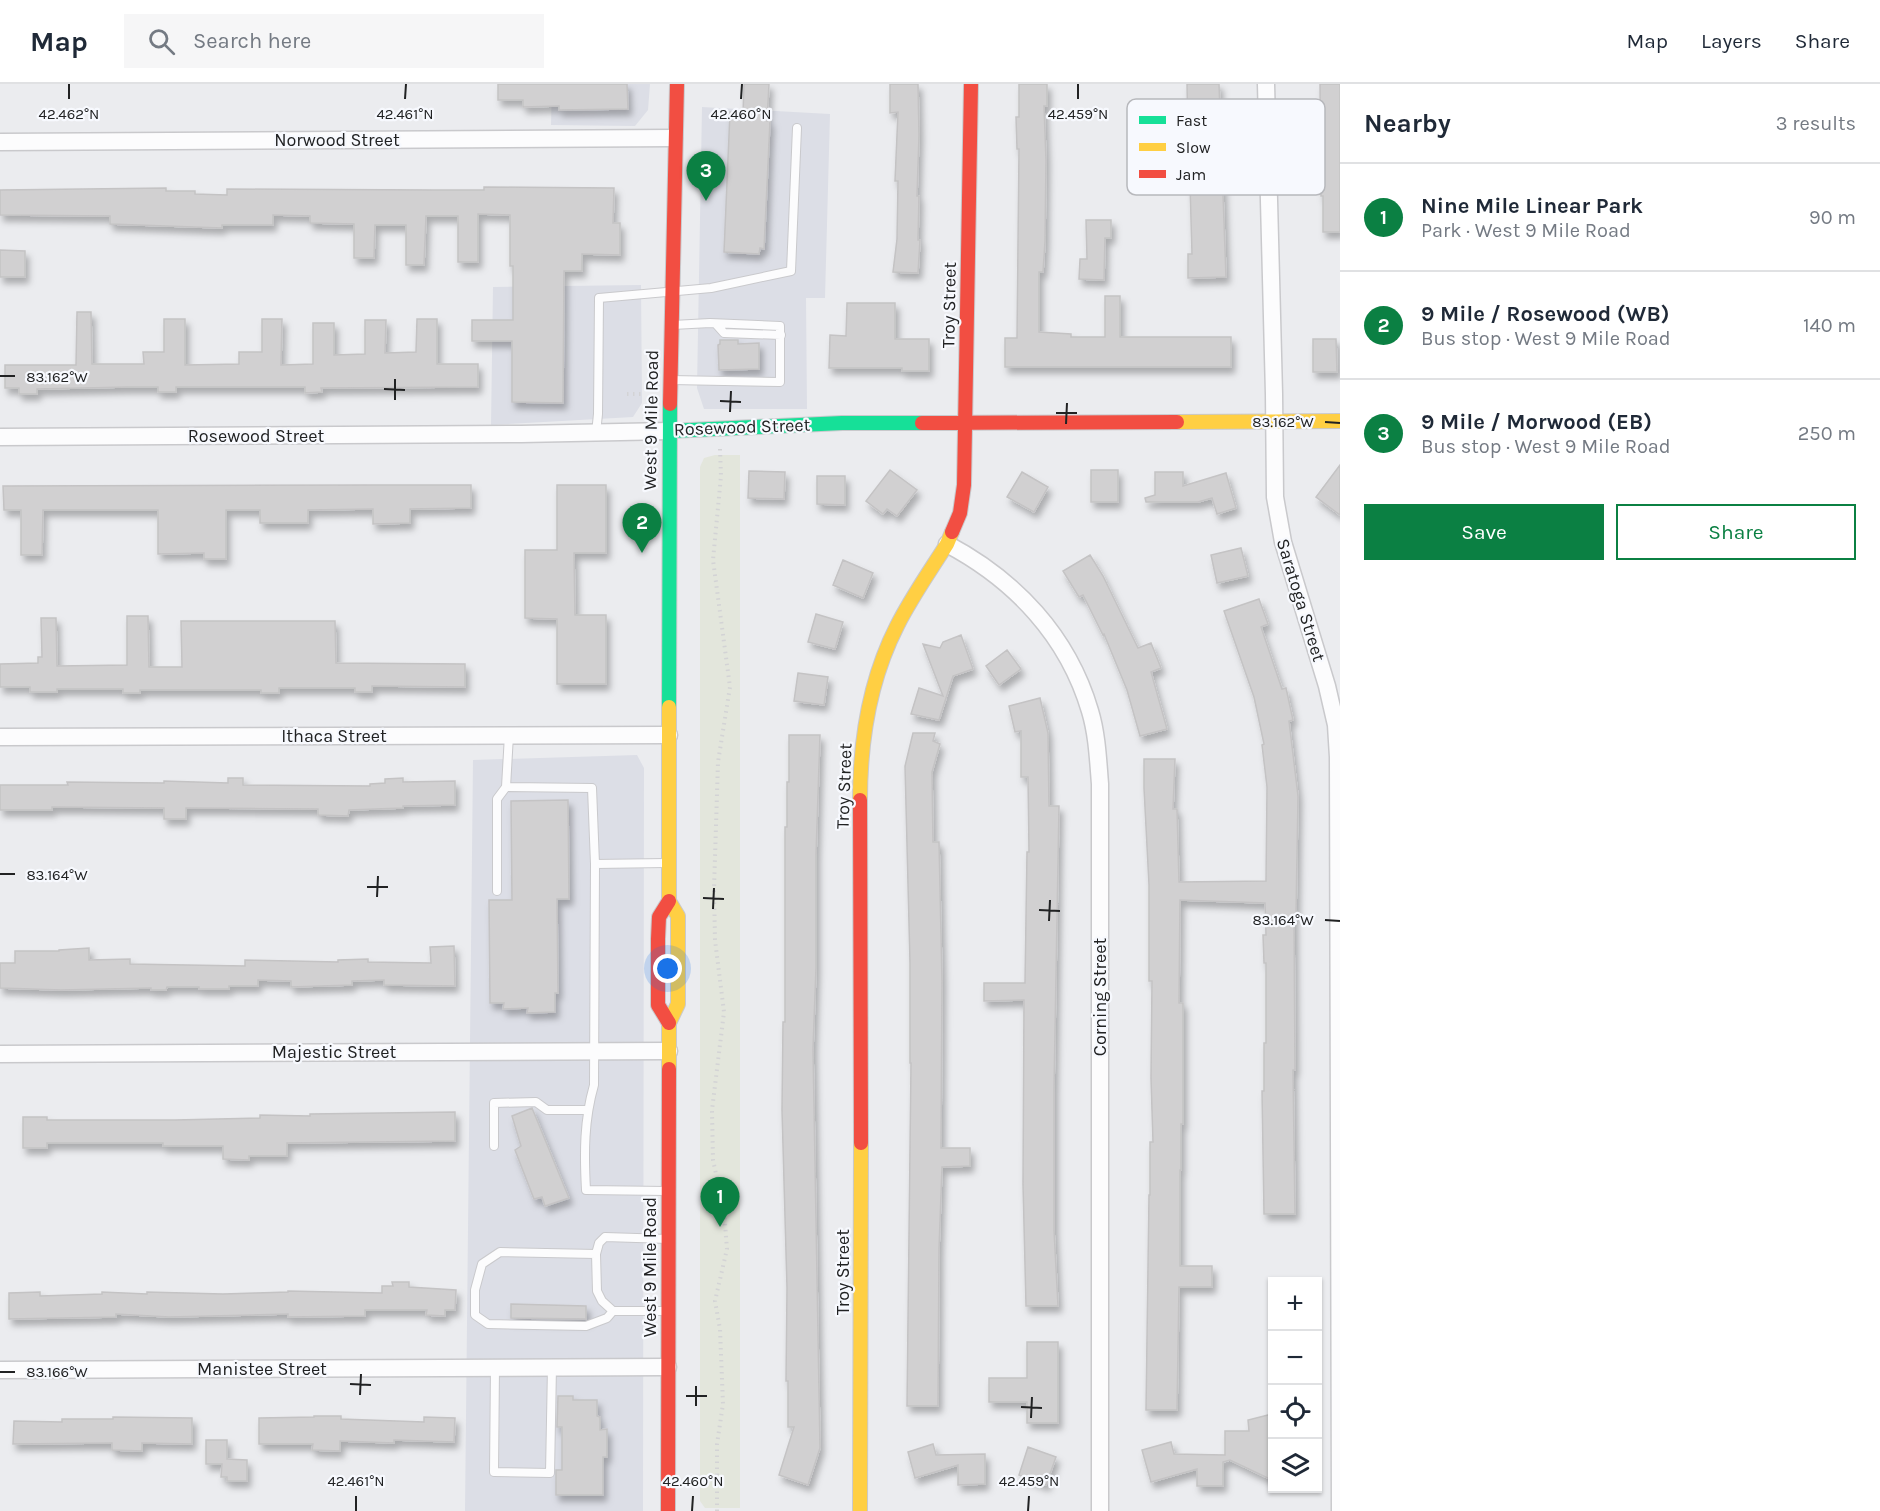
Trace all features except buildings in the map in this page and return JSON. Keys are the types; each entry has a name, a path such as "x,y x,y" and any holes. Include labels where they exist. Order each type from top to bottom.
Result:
{"street":[{"name":"West 9 Mile Road","path":"668,1511 669,1023 678,1004 678,916 669,901 670,325 676,84"},
{"name":"Troy Street","path":"860,1511 862,978 860,776 868,714 878,672 897,626 947,544 960,513 964,485 971,84"},
{"name":"Saratoga Street","path":"1266,84 1266,99"},
{"name":"Norwood Street","path":"0,142 674,138"},
{"name":"Saratoga Street","path":"1269,195 1275,497 1278,522 1327,686 1336,725 1338,757 1340,1511"},
{"name":"Rosewood Street","path":"0,437 596,433 842,423 1340,421"},
{"name":"Corning Street","path":"947,544 996,573 1043,619 1070,662 1090,711 1096,737 1100,796 1100,1511"},
{"name":"Ithaca Street","path":"0,737 669,735"},
{"name":"West 9 Mile Road","path":"669,901 659,917 658,939 658,1005 669,1023"},
{"name":"Majestic Street","path":"0,1054 669,1051"},
{"name":"Manistee Street","path":"0,1370 668,1367"}],"lane":[{"path":"596,433 599,298 633,293 711,288 791,271 797,129"},
{"path":"670,325 780,326 781,335 780,382 671,380"},
{"path":"497,891 497,799 506,787 509,735"},
{"path":"506,787 592,788 595,864 594,1085 587,1110 584,1140 586,1190 668,1191"},
{"path":"595,864 669,863"},
{"path":"494,1146 494,1103 536,1102 547,1110 587,1110"},
{"path":"668,1239 605,1237 599,1243 596,1254 597,1291 602,1301 613,1311 668,1311"},
{"path":"596,1254 500,1252 482,1264 476,1290 475,1315 488,1324 586,1326 607,1318 613,1311"},
{"path":"495,1367 494,1472 550,1473 552,1366"}],"path":[{"path":"627,394 641,394"},
{"path":"717,1511 717,1444 723,1404 720,1329 715,1301 727,1250 724,1211 713,1160 712,1110 724,1012 715,940 715,855 718,762 730,687 713,560 721,476 721,447"}],"shaded area":[{"path":"552,84 650,84 648,110 635,126 551,125"},
{"path":"702,107 830,114 825,298 806,298 807,409 704,409 697,388"},
{"path":"641,285 642,403 633,417 491,425 493,287"},
{"path":"715,455 740,455 740,1508 705,1508 700,1501 700,467 704,458"},
{"path":"637,755 644,768 643,1511 465,1511 473,760"}],"traffic: fast":[{"path":"669,707 670,404"},
{"path":"670,431 842,423 922,423"}],"traffic: slow":[{"path":"1177,422 1340,421"},
{"path":"860,800 862,755 868,711 880,667 902,616 947,544 952,532"},
{"path":"669,707 669,901 678,916 678,1004 669,1023 669,1069"},
{"path":"860,1511 861,1143"}],"traffic: jam":[{"path":"670,404 677,84"},
{"path":"952,532 960,513 964,485 971,84"},
{"path":"922,423 1177,422"},
{"path":"860,800 861,1143"},
{"path":"669,901 659,917 658,939 658,1005 669,1023"},
{"path":"668,1511 669,1069"}],"place":[{"name":"9 Mile / Morwood (EB)","path":"706,201"},
{"name":"9 Mile / Rosewood (WB)","path":"642,553"},
{"name":"Nine Mile Linear Park","path":"720,1227"}]}
